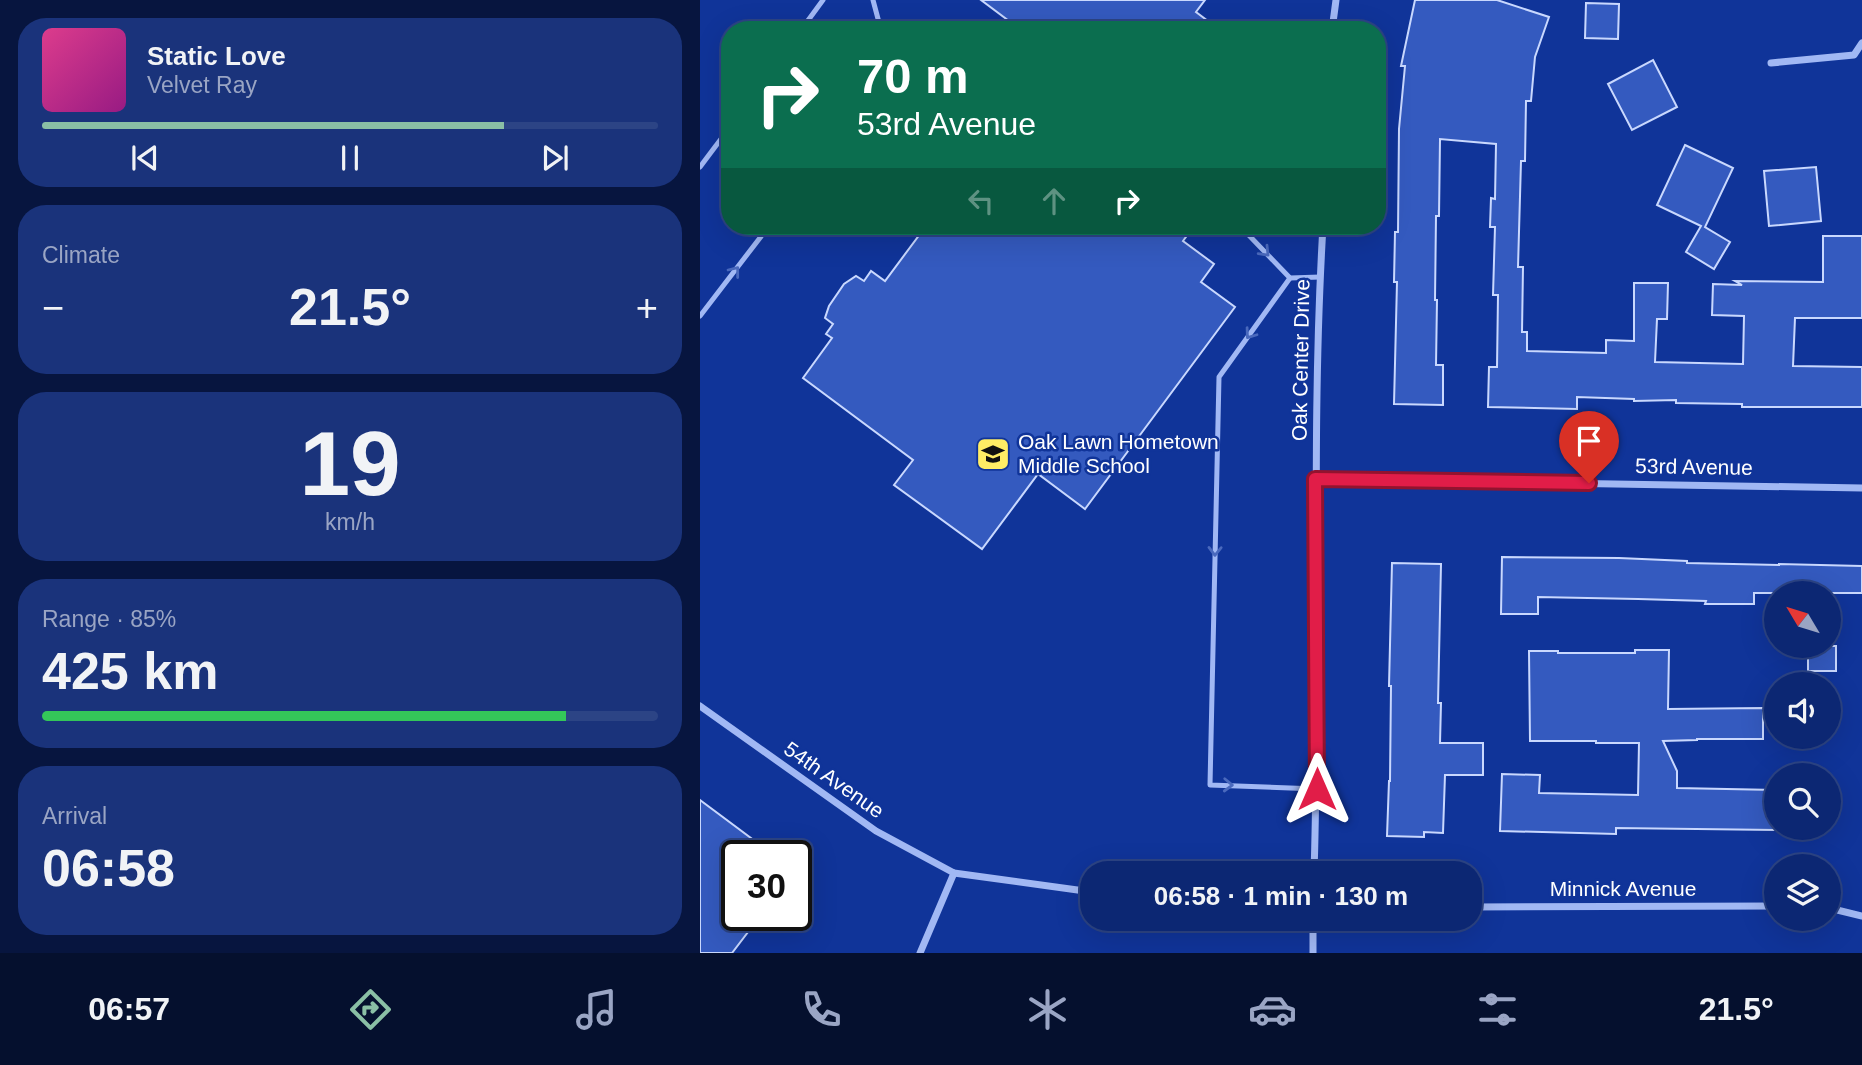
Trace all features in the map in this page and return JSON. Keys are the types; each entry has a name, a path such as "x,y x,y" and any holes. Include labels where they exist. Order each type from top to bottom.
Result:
{"street":[{"path":"1333,21 1336,0"},
{"path":"1771,63 1854,55 1862,43"},
{"name":"Oak Center Drive","path":"1314,861 1317,789 1315,479 1323,235"},
{"name":"53rd Avenue","path":"1315,479 1862,488"},
{"name":"54th Avenue","path":"700,706 876,831 954,873"},
{"path":"920,953 954,873 1080,890"},
{"name":"Minnick Avenue","path":"1482,907 1764,906"},
{"path":"1841,911 1862,916"},
{"path":"1312,931 1313,953"}],"lane":[{"path":"808,21 823,0"},
{"path":"873,0 879,21"},
{"path":"700,167 721,139"},
{"path":"700,316 762,235"},
{"path":"1249,235 1290,278 1320,277"},
{"path":"1290,278 1219,377 1210,785 1317,789"}],"building":[{"path":"981,0 1205,0 1196,12 1208,21 1009,21"},
{"path":"1415,0 1497,0 1549,17 1535,57 1531,101 1526,101 1525,161 1521,161 1518,267 1523,267 1522,332 1527,332 1527,351 1606,353 1606,340 1634,341 1634,283 1668,283 1667,319 1657,319 1655,362 1743,364 1744,316 1712,315 1713,284 1742,285 1735,281 1823,282 1823,236 1862,236 1862,318 1795,318 1793,366 1862,367 1862,407 1742,407 1742,404 1676,403 1676,400 1634,401 1577,397 1577,409 1488,407 1489,367 1497,367 1498,295 1493,295 1495,227 1490,227 1491,198 1495,199 1496,144 1440,139 1435,300 1436,365 1443,365 1443,405 1394,404 1397,282 1394,282 1395,232 1398,232 1399,129 1405,66 1401,66"},
{"path":"1586,3 1619,4 1618,39 1585,38"},
{"path":"1653,60 1677,107 1632,130 1608,84"},
{"path":"1685,145 1733,168 1705,227 1730,242 1714,269 1686,252 1701,226 1657,205"},
{"path":"1816,167 1821,221 1769,226 1764,171"},
{"name":"Oak Lawn Hometown Middle School","path":"919,235 1187,235 1183,241 1214,264 1201,282 1235,307 1085,509 1038,474 982,549 894,485 913,460 803,378 832,338 826,334 833,324 825,318 829,306 844,284 856,276 864,281 871,271 885,281"},
{"path":"1502,557 1862,566 1862,593 1841,593 1841,581 1764,581 1764,593 1754,593 1754,604 1538,597 1538,614 1501,614"},
{"path":"1392,563 1441,564 1438,703 1441,703 1440,743 1483,743 1483,775 1445,775 1443,833 1424,832 1424,837 1387,836"},
{"path":"1635,650 1669,650 1668,709 1763,708 1763,739 1663,741 1677,771 1677,788 1764,790 1764,830 1616,828 1616,834 1500,831 1502,774 1540,775 1539,793 1638,795 1639,743 1530,741 1529,651 1635,653"},
{"path":"1808,658 1836,658 1836,671 1808,671"},
{"path":"700,800 754,840 721,840 721,931 749,931 732,953 700,953"}],"place":[{"name":"Oak Lawn Hometown Middle School","path":"993,454"}],"route":[{"path":"1317,789 1315,479 1589,483"}]}
